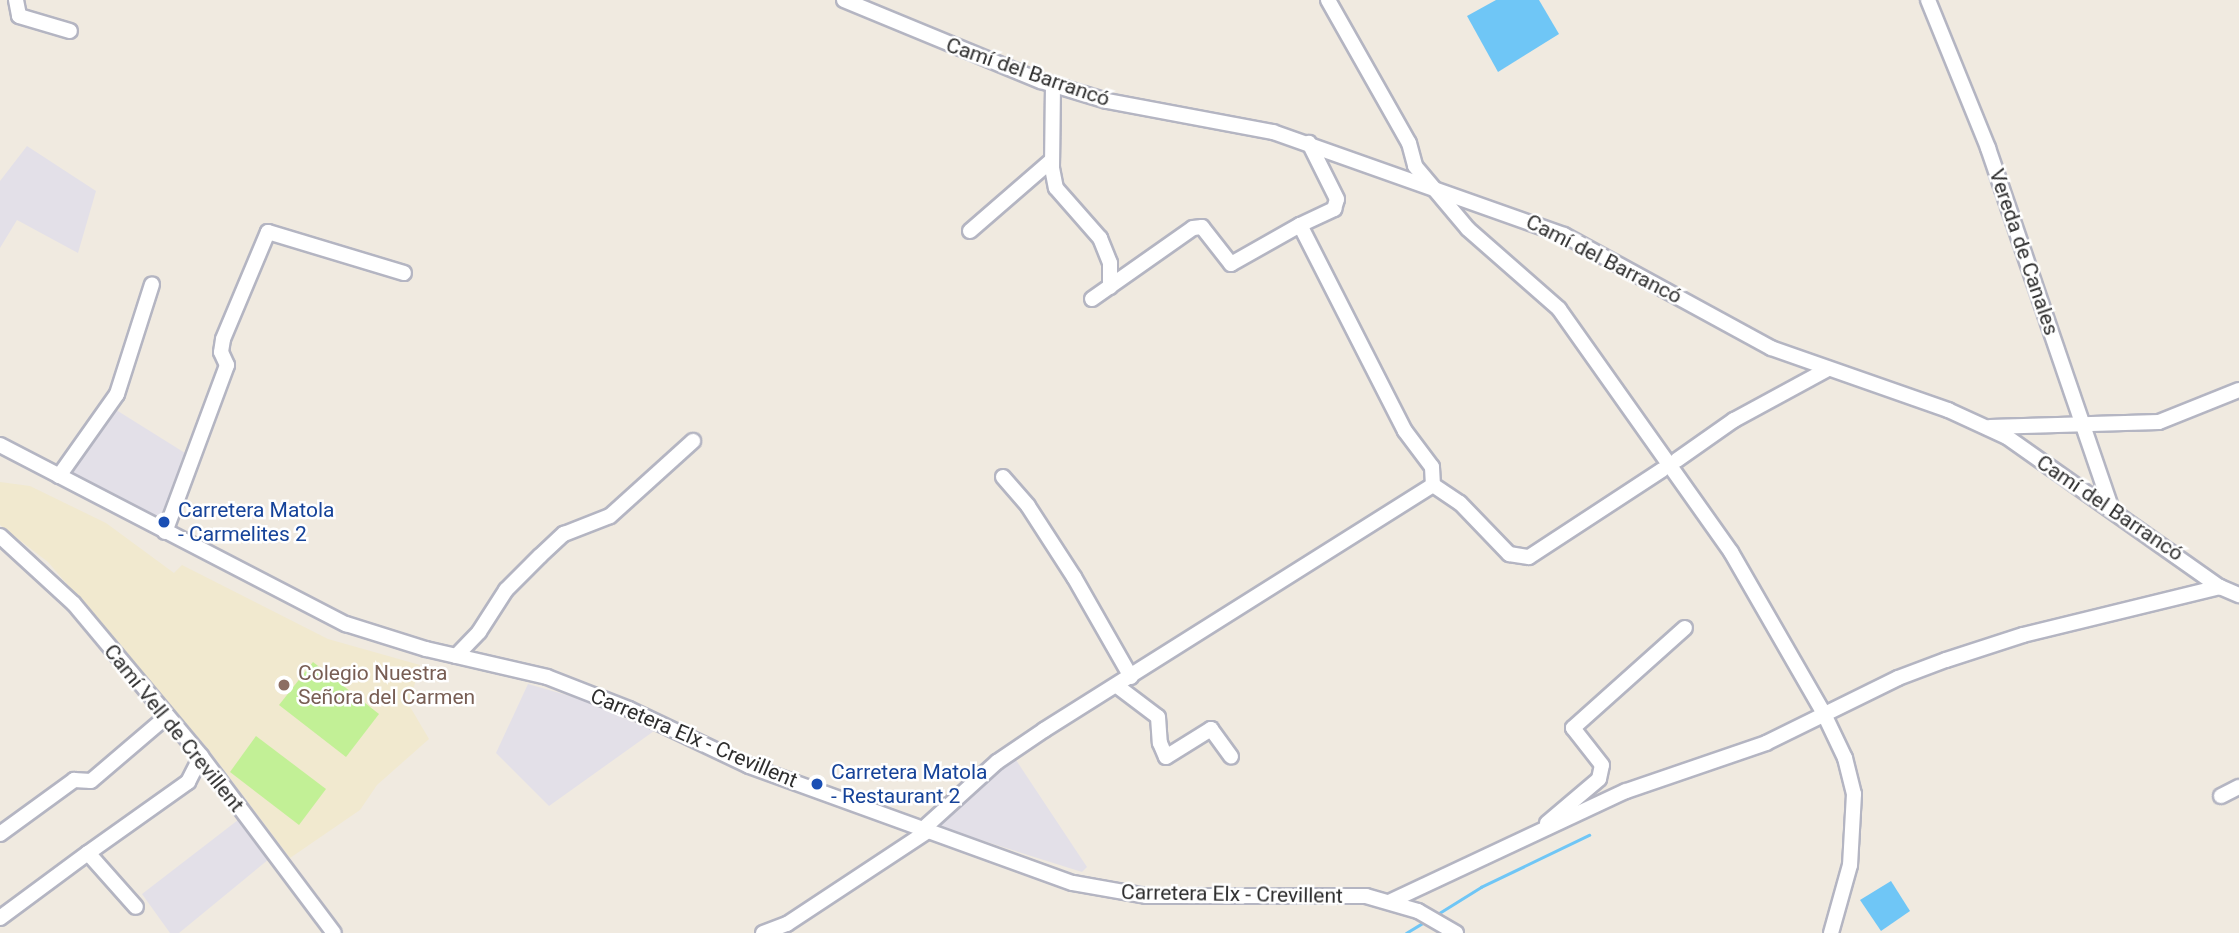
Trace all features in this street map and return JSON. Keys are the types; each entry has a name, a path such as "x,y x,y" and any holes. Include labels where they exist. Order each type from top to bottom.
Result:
{"street":[{"path":"16,0 19,16 70,31"},
{"name":"Camí del Barrancó","path":"844,0 1053,85 1309,143 1564,235 1771,348 1988,428 2111,508 2220,587 2239,595"},
{"path":"1328,0 1430,187 1468,229 1559,309 1731,552 1824,714 1845,758 1854,794 1850,865 1831,933"},
{"name":"Vereda de Canales","path":"1928,0 1988,148 2111,508"},
{"path":"1053,85 1052,160 1056,188 1100,238 1110,263 1110,287"},
{"path":"1092,299 1193,228 1202,227 1231,264 1334,209 1337,199 1309,143"},
{"path":"970,231 1052,160"},
{"path":"1300,225 1405,431 1432,467 1433,485"},
{"path":"165,532 227,365 221,352 223,339 268,232 404,273"},
{"path":"60,476 117,394 152,284"},
{"path":"1677,460 1734,420 1828,369"},
{"path":"1988,428 2159,422 2239,390"},
{"path":"456,656 506,590 564,534 610,516 693,441"},
{"name":"Carretera Elx - Crevillent","path":"0,444 346,624 579,689 749,766 925,830 1109,892 1391,901 1456,933"},
{"path":"1433,485 1460,503 1509,554 1529,557 1662,470"},
{"path":"1003,477 1028,506 1074,577 1131,677"},
{"path":"763,933 787,924 925,830 998,762 1433,485"},
{"name":"Camí Vell de Crevillent","path":"0,536 74,604 201,756 334,933"},
{"path":"1391,901 1626,791 1766,743 1898,678 1959,656 2220,587"},
{"path":"1532,835 1599,779 1602,765 1573,728 1685,628"},
{"path":"1117,686 1158,717 1160,743 1166,757 1211,729 1231,757"},
{"path":"0,834 74,780 91,781 166,717"},
{"path":"0,918 188,782 201,756"},
{"path":"2221,796 2239,787"},
{"path":"88,853 136,907"}],"shaded area":[{"path":"27,146 96,191 78,253 17,220 0,248 0,181"},
{"path":"113,408 185,453 164,521 69,473"},
{"name":"Colegio Nuestra Señora del Carmen","path":"0,482 30,486 106,523 174,573 182,565 328,639 420,665 409,705 429,739 377,785 360,810 290,858 209,750 48,562 0,525"},
{"path":"528,684 577,698 654,731 549,806 496,753"},
{"path":"1014,757 1087,867 1082,872 933,825 948,808"},
{"path":"238,820 269,859 179,933 170,933 142,894"}],"green space":[{"path":"313,662 379,714 346,757 279,705"},
{"path":"256,736 326,789 299,825 230,772"}],"water":[{"path":"1496,0 1539,0 1559,34 1498,72 1467,16"},
{"path":"1891,881 1910,911 1881,931 1860,900"}],"waterway":[{"path":"1436,915 1481,887 1589,835"},
{"path":"1406,933 1424,922"}],"place":[{"name":"Carretera Matola - Carmelites 2","path":"164,522"},
{"name":"Colegio Nuestra Señora del Carmen","path":"284,685"},
{"name":"Carretera Matola - Restaurant 2","path":"817,784"}]}
